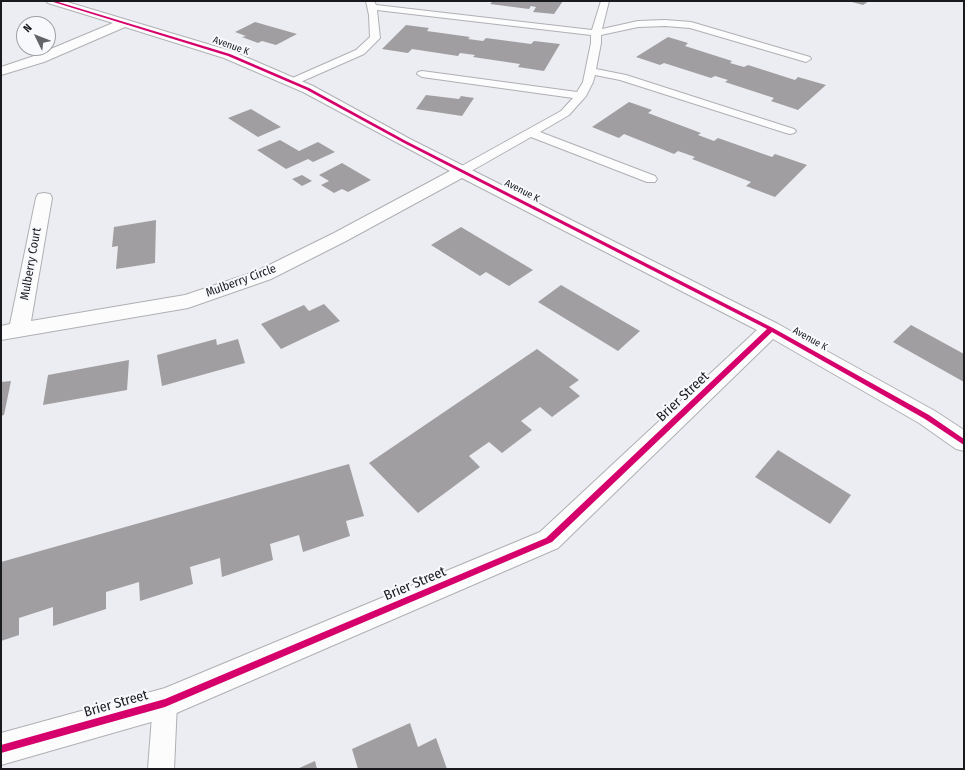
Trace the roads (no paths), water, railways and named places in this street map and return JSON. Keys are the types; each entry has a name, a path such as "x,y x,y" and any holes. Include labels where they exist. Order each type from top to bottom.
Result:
{"street":[{"name":"Avenue K","path":"52,1 229,55 308,89 462,171 771,329 927,417 964,442"},
{"path":"1,71 39,59 124,23"},
{"name":"Mulberry Circle","path":"10,332 188,301 264,275 340,237 462,171"},
{"name":"Mulberry Court","path":"10,332 44,198"},
{"name":"Brier Street","path":"1,748 165,702 549,540 771,329"}],"lane":[{"path":"462,171 532,133 565,113 581,96 588,82 596,43 596,33 605,1"},
{"path":"292,82 360,52 375,38 371,4 596,33 638,24 665,23 691,25 806,59"},
{"path":"590,71 622,76 790,131"},
{"path":"422,74 581,96"},
{"path":"532,133 651,179"},
{"path":"161,769 165,702"}]}
